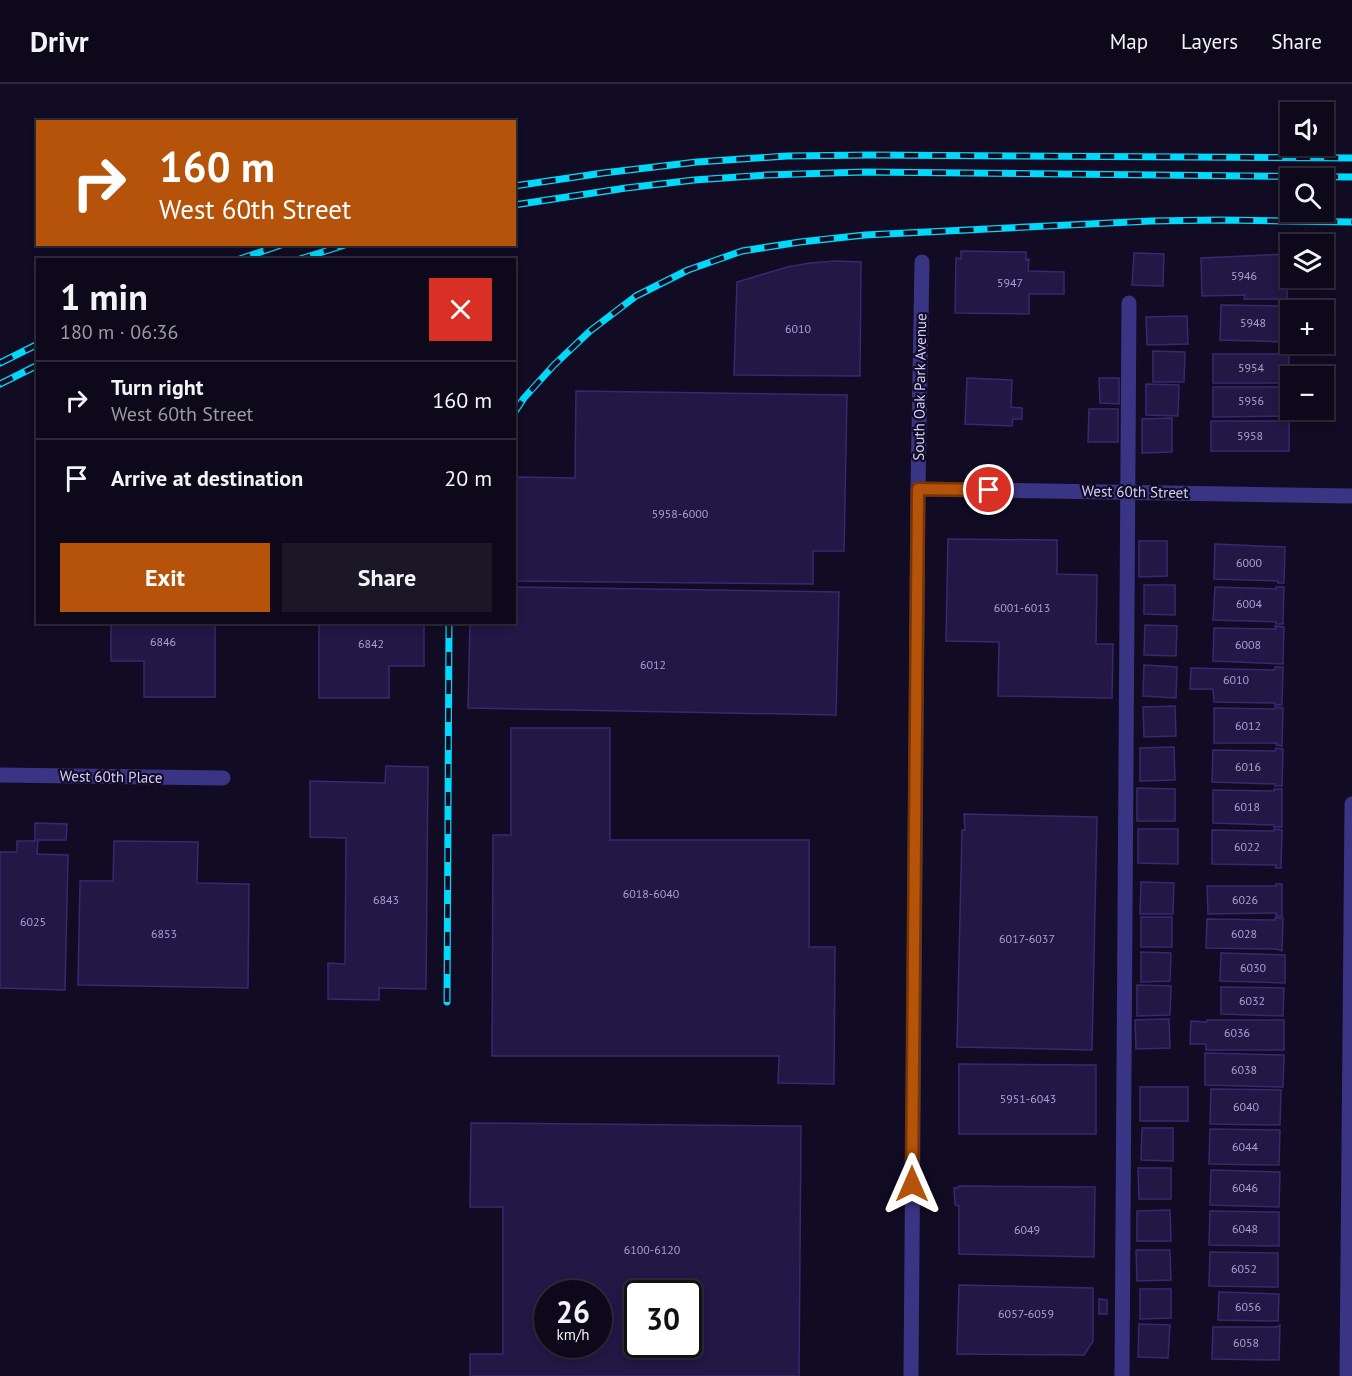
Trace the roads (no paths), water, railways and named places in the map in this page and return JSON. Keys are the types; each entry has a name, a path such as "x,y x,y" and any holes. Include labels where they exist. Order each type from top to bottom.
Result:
{"street":[{"name":"South Oak Park Avenue","path":"911,1376 922,262"},
{"path":"1122,1376 1129,303"},
{"name":"West 60th Street","path":"918,489 1352,496"},
{"name":"West 60th Place","path":"0,775 223,778"},
{"path":"1347,1376 1352,804"}],"railway":[{"path":"516,186 697,162 787,156 1352,158"},
{"path":"516,205 626,188 766,175 865,172 1352,177"},
{"path":"516,410 554,365 590,331 636,296 688,270 742,251 865,235 1151,221 1352,222"},
{"path":"243,258 278,246"},
{"path":"303,258 342,246"},
{"path":"0,363 36,345"},
{"path":"0,384 36,366"},
{"path":"447,1002 449,624"}]}
